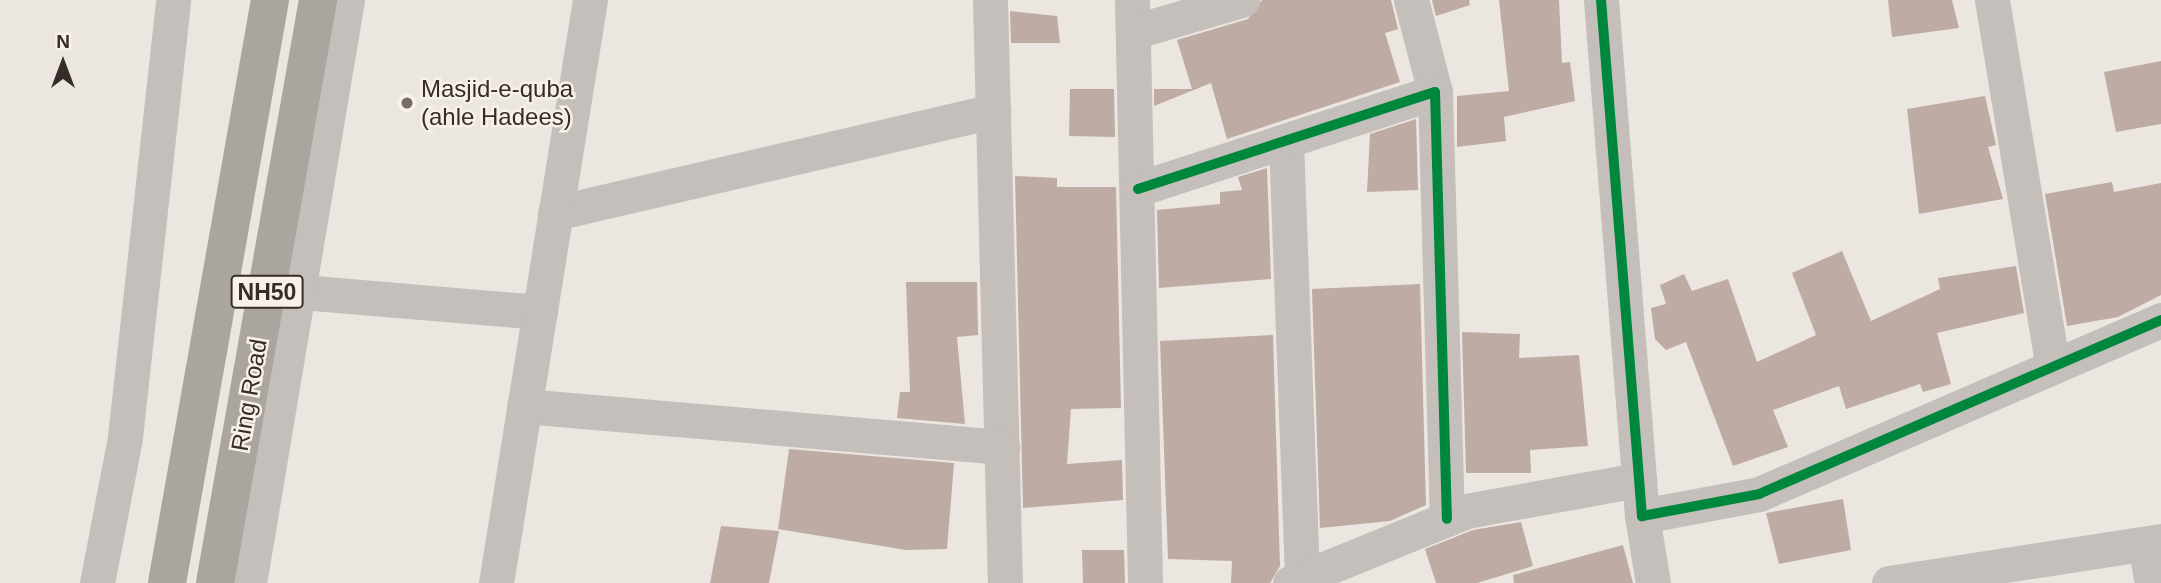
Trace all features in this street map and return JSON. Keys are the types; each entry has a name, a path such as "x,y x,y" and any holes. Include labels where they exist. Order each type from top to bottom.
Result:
{"highway":[{"name":"Ring Road","path":"167,583 270,0"},
{"name":"Ring Road","path":"215,583 285,291 318,0"}],"street":[{"path":"97,583 125,437 173,0"},
{"path":"249,583 285,291 347,0"},
{"path":"496,583 590,0"},
{"path":"990,0 1005,583"},
{"path":"1145,583 1132,16 1242,0"},
{"path":"1411,0 1436,92 1447,519"},
{"path":"1601,0 1642,516 1653,583"},
{"path":"1992,0 2053,367"},
{"path":"1138,189 1436,92"},
{"path":"555,213 993,111"},
{"path":"1286,141 1296,580 1447,519 1639,480"},
{"path":"285,291 540,312"},
{"path":"1642,516 1759,494 2161,320"},
{"path":"524,406 1002,447"},
{"path":"1889,583 2153,542 2152,583"}],"building":[{"path":"1262,0 1391,0 1398,29 1385,33 1400,82 1227,139 1211,83 1154,106 1154,89 1192,89 1177,40 1248,19"},
{"path":"1432,0 1469,0 1470,5 1436,16"},
{"path":"1499,0 1559,0 1562,63 1570,62 1575,101 1504,117 1506,141 1457,147 1457,96 1509,91"},
{"path":"1888,0 1952,0 1959,28 1892,37"},
{"path":"1010,11 1057,16 1060,43 1011,43"},
{"path":"2161,61 2161,124 2116,132 2104,72"},
{"path":"1070,89 1114,89 1115,137 1069,136"},
{"path":"1985,96 1996,145 1988,147 2003,199 1919,214 1907,109"},
{"path":"1416,119 1418,190 1367,192 1370,134"},
{"path":"1267,168 1271,279 1159,288 1157,210 1220,204 1220,192 1242,190 1238,177"},
{"path":"1015,176 1057,178 1057,187 1116,187 1121,408 1071,409 1067,464 1122,460 1123,500 1023,508"},
{"path":"2112,182 2114,192 2161,183 2161,295 2118,317 2067,326 2045,194"},
{"path":"1842,251 1871,321 1940,289 1938,278 2016,266 2024,313 1937,333 1951,384 1923,392 1920,384 1846,409 1839,386 1773,410 1788,447 1733,466 1686,342 1666,350 1655,339 1651,308 1666,304 1660,285 1684,274 1692,291 1728,279 1757,362 1816,335 1792,273"},
{"path":"906,282 977,282 978,335 957,337 965,424 897,418 900,392 910,392"},
{"path":"1420,284 1426,505 1390,521 1320,528 1312,289"},
{"path":"1462,332 1520,334 1519,358 1579,355 1588,446 1530,450 1531,473 1466,473"},
{"path":"1273,335 1280,566 1270,583 1231,583 1232,561 1168,559 1160,341"},
{"path":"789,449 954,463 947,549 906,550 778,529"},
{"path":"1843,499 1851,550 1779,564 1766,513"},
{"path":"1521,522 1533,566 1477,583 1436,583 1425,549 1473,530"},
{"path":"721,526 779,531 769,583 710,583"},
{"path":"1623,545 1633,583 1514,583 1513,575"},
{"path":"1082,550 1124,550 1125,583 1083,583"}],"cycle path":[{"path":"1601,0 1642,516 1759,494 2161,320"},
{"path":"1138,189 1435,92 1447,519"}],"place":[{"name":"Masjid-e-quba (ahle Hadees)","path":"407,103"}]}
